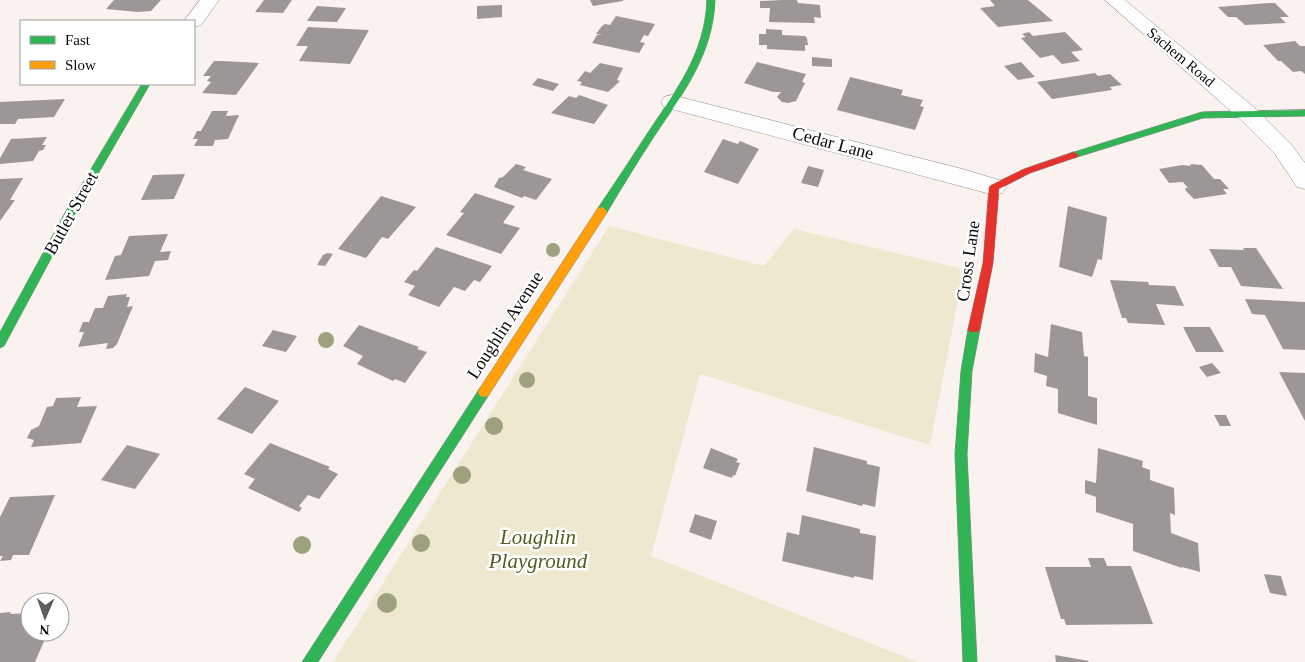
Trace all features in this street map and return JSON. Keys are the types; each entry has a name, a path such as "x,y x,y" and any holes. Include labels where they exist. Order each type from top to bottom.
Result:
{"street":[{"path":"195,20 210,0"},
{"name":"Loughlin Avenue","path":"309,662 672,102 706,41 711,20 711,0"},
{"name":"Sachem Road","path":"1114,0 1248,114 1283,148 1305,181"},
{"name":"Butler Street","path":"0,343 71,211 145,85"},
{"name":"Cedar Lane","path":"672,102 966,178 994,187"},
{"path":"994,187 1027,171 1148,130 1202,115 1305,113"},
{"name":"Cross Lane","path":"970,662 969,609 960,508 959,448 962,395 986,272 994,187"}],"green space":[{"name":"Loughlin Playground","path":"609,226 764,266 794,229 964,269 930,445 700,374 651,556 918,662 333,662"}],"building":[{"path":"114,0 161,0 151,11 138,12 106,9"},
{"path":"264,0 292,0 283,13 255,12"},
{"path":"590,0 623,0 623,1 593,6"},
{"path":"797,0 798,3 820,5 821,18 814,17 815,23 769,22 770,8 760,8 760,1"},
{"path":"990,0 1028,0 1053,21 998,27 980,8 995,6"},
{"path":"1275,3 1289,17 1280,17 1286,23 1245,25 1236,17 1228,17 1218,7"},
{"path":"502,5 502,17 477,19 477,6"},
{"path":"317,6 346,8 337,22 307,21"},
{"path":"616,16 655,24 648,36 644,35 640,42 645,43 639,53 592,43 597,35 603,35 596,34 602,26 605,24 610,25"},
{"path":"308,27 369,30 350,64 299,61 308,46 296,46"},
{"path":"766,29 782,30 782,35 805,36 808,45 805,45 805,51 767,49 767,45 759,45 759,34 766,34"},
{"path":"1029,32 1033,36 1065,32 1083,50 1071,52 1080,61 1062,64 1053,55 1040,58 1021,38 1026,37 1022,34"},
{"path":"1295,41 1300,46 1305,46 1305,74 1301,71 1293,72 1281,61 1278,61 1263,45"},
{"path":"812,57 832,59 832,67 812,66"},
{"path":"214,61 259,63 236,95 202,93 211,82 207,81 211,76 203,76"},
{"path":"757,62 806,74 802,82 805,83 796,101 782,102 777,97 781,92 773,92 744,83"},
{"path":"1021,62 1035,77 1018,80 1004,66"},
{"path":"600,63 623,68 617,80 620,81 608,92 580,85 582,82 577,81 585,71 590,73"},
{"path":"1095,73 1098,76 1110,74 1122,85 1110,87 1112,90 1052,99 1037,82"},
{"path":"850,77 903,90 901,95 923,100 920,106 924,107 915,130 837,110"},
{"path":"538,78 559,84 553,91 532,85"},
{"path":"579,95 608,105 594,124 551,113 569,96 576,98"},
{"path":"65,99 54,117 18,119 15,124 0,124 0,102"},
{"path":"212,111 228,111 226,116 239,115 228,139 215,140 213,146 194,146 198,139 193,139 197,131 201,131"},
{"path":"47,137 42,145 46,145 43,150 39,151 33,161 0,164 0,158 11,139"},
{"path":"723,139 738,144 740,141 759,149 738,184 704,172"},
{"path":"516,164 526,167 523,170 552,179 536,200 524,196 522,198 494,187 499,178 503,177"},
{"path":"1190,164 1202,165 1214,179 1220,179 1229,189 1223,189 1227,194 1194,199 1186,191 1185,188 1188,188 1183,182 1169,183 1159,169 1182,165 1191,166"},
{"path":"808,166 824,170 818,187 801,183"},
{"path":"185,174 174,199 141,200 153,175"},
{"path":"23,178 10,200 15,200 0,221 0,179"},
{"path":"475,193 515,206 503,223 520,228 501,254 446,235 464,213 460,212"},
{"path":"381,196 416,207 388,239 382,237 366,258 338,249"},
{"path":"1068,206 1107,217 1102,260 1098,259 1092,277 1059,267"},
{"path":"168,234 160,252 171,251 168,260 155,261 149,276 105,280 115,256 121,255 129,236"},
{"path":"436,247 492,266 480,282 474,280 465,291 454,287 439,307 408,295 415,286 404,282 414,270 417,271"},
{"path":"1243,248 1256,248 1283,289 1241,286 1231,267 1219,267 1209,249 1244,250"},
{"path":"327,253 333,254 325,266 317,265 323,255"},
{"path":"1110,280 1148,282 1149,285 1175,286 1184,306 1156,304 1165,325 1128,323 1126,318 1122,318"},
{"path":"127,294 126,297 130,297 127,307 133,306 117,344 113,348 106,349 108,343 78,347 84,332 79,332 83,322 89,322 95,308 103,308 108,296"},
{"path":"1245,299 1305,302 1305,350 1283,349 1265,315 1252,314"},
{"path":"1051,324 1082,332 1084,356 1088,357 1088,396 1097,398 1097,425 1058,413 1058,389 1046,386 1047,376 1034,372 1035,353 1048,357"},
{"path":"359,325 419,347 417,349 427,352 405,383 395,379 393,381 357,364 363,356 343,346"},
{"path":"1183,327 1210,327 1224,352 1196,352"},
{"path":"273,330 297,336 286,352 262,346"},
{"path":"1212,363 1221,373 1207,377 1199,367"},
{"path":"1279,372 1305,373 1305,421"},
{"path":"245,387 279,401 252,434 217,419"},
{"path":"81,397 77,407 97,406 81,443 31,447 34,440 27,438 31,430 39,426 47,407 53,406 56,398"},
{"path":"1214,415 1226,415 1231,426 1220,426"},
{"path":"270,443 330,467 328,469 338,474 319,499 308,495 299,506 302,508 299,512 248,488 255,479 244,474"},
{"path":"127,445 160,454 135,489 101,480"},
{"path":"814,447 867,461 867,464 880,467 875,507 863,504 862,506 806,491"},
{"path":"711,448 738,459 736,462 740,463 735,476 733,475 732,478 703,468"},
{"path":"1098,448 1143,461 1142,467 1150,470 1150,480 1174,488 1175,515 1170,513 1171,533 1198,543 1200,572 1182,568 1133,551 1133,524 1096,512 1096,497 1085,493 1085,480 1096,483"},
{"path":"55,495 29,555 13,555 11,560 0,561 3,556 0,556 0,517 10,497"},
{"path":"695,514 717,521 711,540 689,532"},
{"path":"802,515 860,529 860,533 876,536 873,580 854,576 854,578 782,561 787,532 799,535"},
{"path":"1088,558 1104,558 1107,566 1131,566 1153,624 1066,625 1064,619 1061,619 1045,567 1091,567"},
{"path":"1264,574 1281,576 1287,596 1270,593"},
{"path":"0,613 20,614 20,642 44,642 35,662 0,662"},
{"path":"1055,655 1089,661 1056,662"}],"traffic: fast":[{"path":"602,211 693,69 707,35 711,0"},
{"path":"0,343 71,211 145,85"},
{"path":"1074,155 1202,115 1305,113"},
{"path":"970,662 963,537 961,454 962,412 974,329"},
{"path":"309,662 484,392"}],"traffic: slow":[{"path":"484,392 602,211"}],"traffic: jam":[{"path":"974,329 988,263 994,187 1027,171 1074,155"}]}
